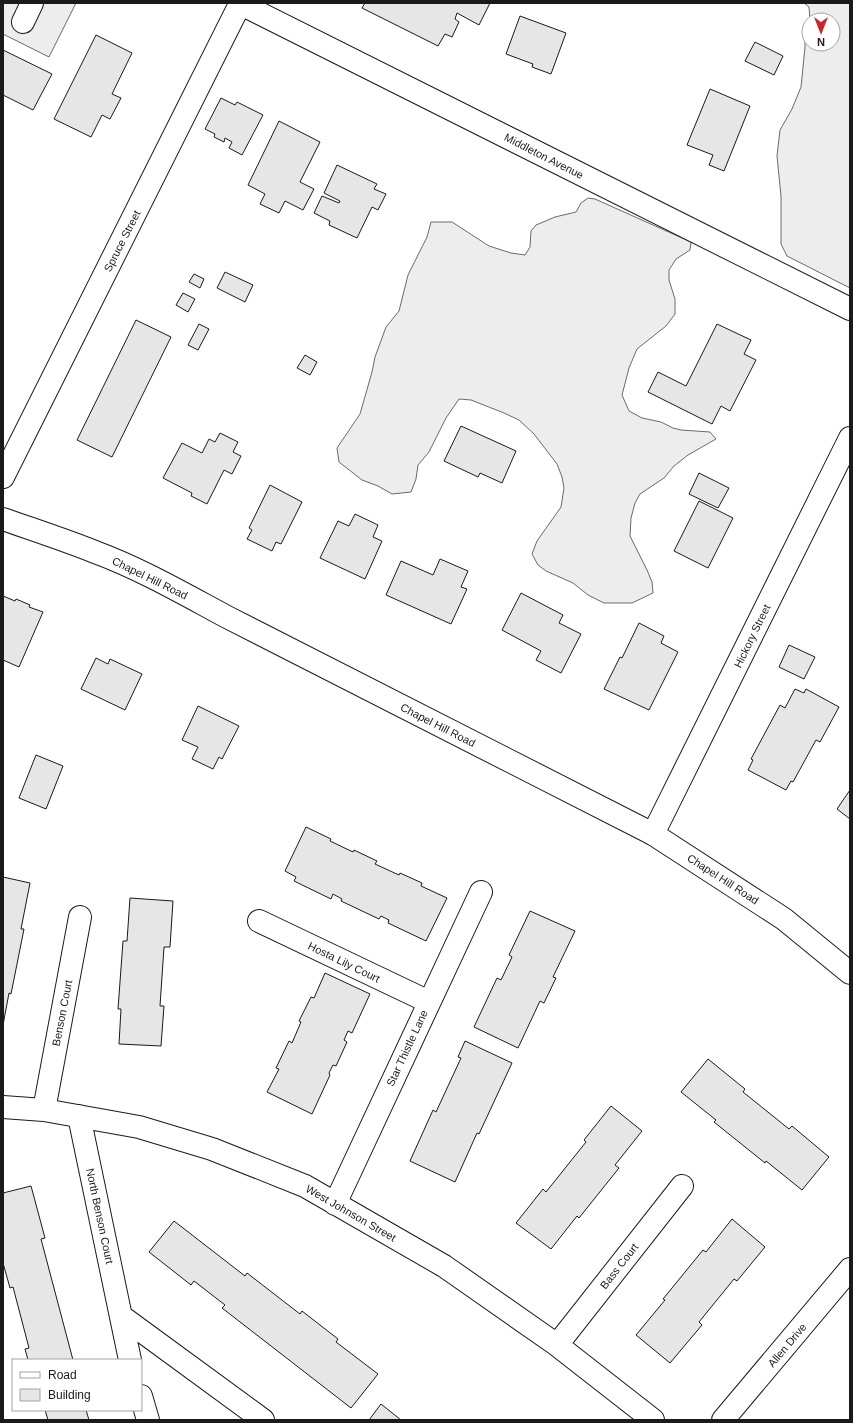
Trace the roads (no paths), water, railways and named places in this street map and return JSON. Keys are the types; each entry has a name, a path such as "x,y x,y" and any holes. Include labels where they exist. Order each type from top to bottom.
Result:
{"street":[{"path":"23,22 32,3"},
{"name":"Middleton Avenue","path":"239,3 850,309"},
{"name":"Spruce Street","path":"3,478 239,3"},
{"name":"Hickory Street","path":"653,834 850,438"},
{"name":"Chapel Hill Road","path":"3,519 96,552 129,566 653,834 784,919 850,973"},
{"name":"Star Thistle Lane","path":"335,1204 481,892"},
{"name":"Benson Court","path":"44,1110 80,917"},
{"name":"Hosta Lily Court","path":"259,921 429,1002"},
{"name":"West Johnson Street","path":"3,1107 44,1110 139,1127 212,1149 305,1186 444,1266 556,1346 653,1420"},
{"name":"North Benson Court","path":"79,1116 130,1359"},
{"name":"Bass Court","path":"556,1346 682,1186"},
{"name":"Allen Drive","path":"723,1420 850,1269"},
{"path":"121,1316 263,1420"},
{"path":"142,1399 148,1420"}]}
